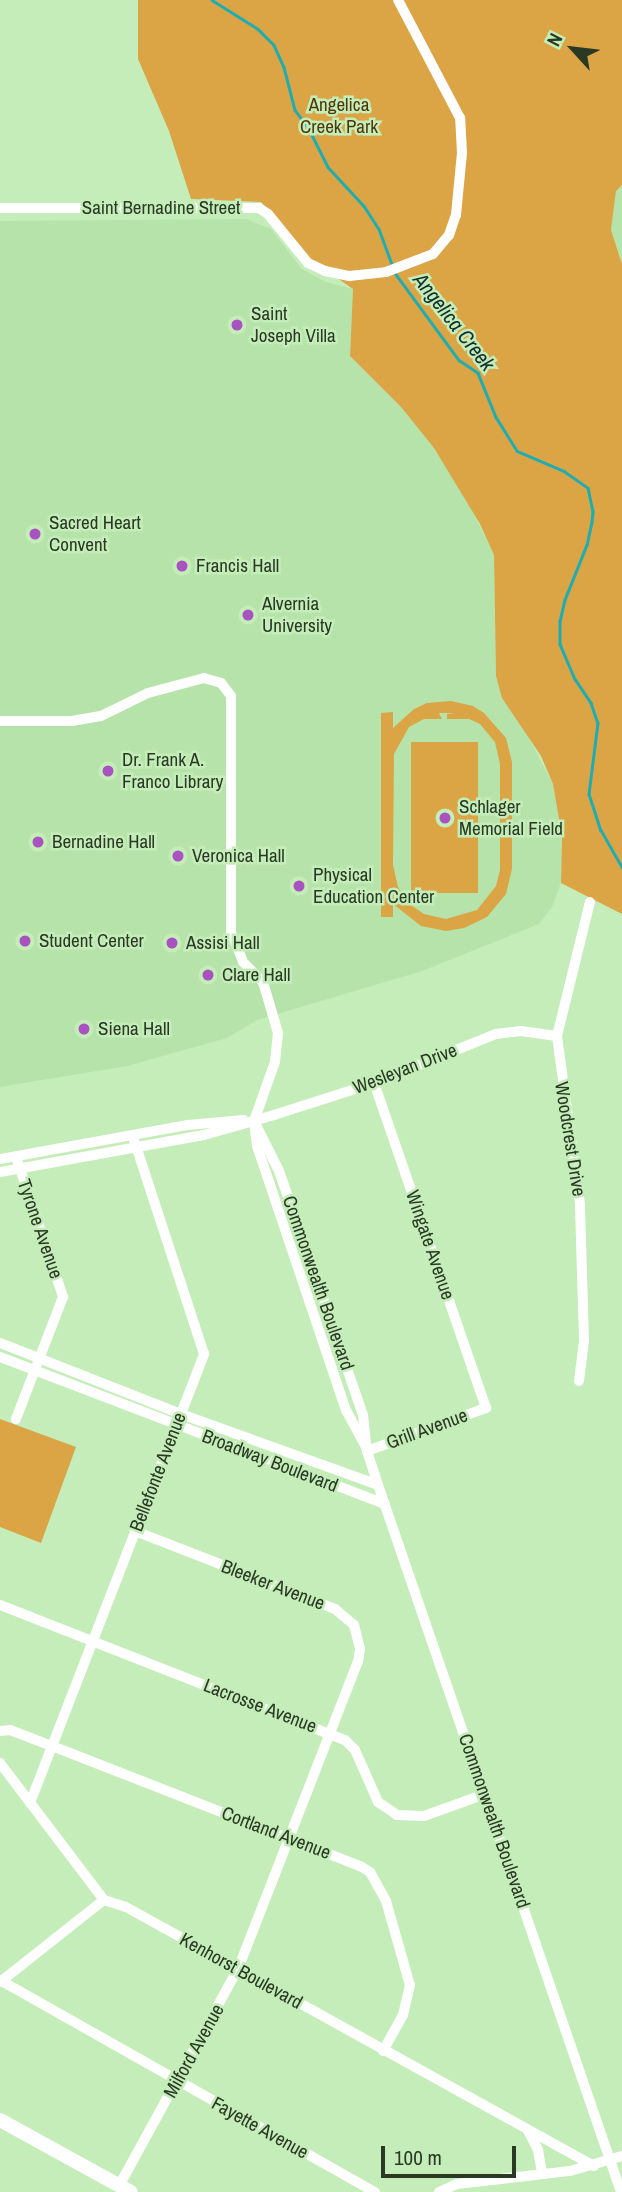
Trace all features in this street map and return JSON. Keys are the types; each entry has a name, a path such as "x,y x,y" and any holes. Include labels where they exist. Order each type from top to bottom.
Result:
{"main road":[{"path":"0,2120 125,2189"}],"street":[{"name":"Saint Bernadine Street","path":"0,208 259,208 273,220 298,255 315,268 349,276 386,272 433,254 449,235 456,215 462,138 460,118 398,0"},
{"path":"0,721 72,720 101,716 148,693 204,678 221,682 228,689 233,703 231,932 243,962 263,982 278,1034 275,1062 254,1121 225,1119 0,1172"},
{"name":"Woodcrest Drive","path":"579,1381 584,1341 580,1204 557,1036 590,902"},
{"name":"Wesleyan Drive","path":"254,1121 374,1083 496,1034 521,1031 557,1036"},
{"name":"Wingate Avenue","path":"374,1083 486,1408"},
{"name":"Commonwealth Boulevard","path":"254,1121 269,1146 320,1289 363,1415 367,1451 384,1504 621,2192"},
{"path":"0,1158 135,1142"},
{"name":"Bellefonte Avenue","path":"30,1803 204,1354 135,1142"},
{"name":"Tyrone Avenue","path":"16,1157 63,1297 16,1419"},
{"name":"Broadway Boulevard","path":"0,1343 181,1414 378,1485"},
{"name":"Broadway Boulevard","path":"0,1357 384,1504"},
{"name":"Grill Avenue","path":"367,1451 486,1408"},
{"name":"Bleeker Avenue","path":"135,1531 335,1609 354,1625 358,1635 358,1662 351,1678"},
{"name":"Lacrosse Avenue","path":"0,1605 92,1643 329,1732 353,1746 378,1802 397,1815 424,1816 485,1794"},
{"name":"Milford Avenue","path":"125,2189 177,2082 238,1969 351,1678"},
{"name":"Cortland Avenue","path":"0,1731 10,1730 365,1868 382,1892 410,1985 403,2015 383,2051"},
{"path":"0,1763 104,1900 0,1981"},
{"name":"Kenhorst Boulevard","path":"104,1900 126,1907 594,2166"},
{"name":"Fayette Avenue","path":"0,1981 374,2192"},
{"path":"527,2129 538,2150 542,2173"},
{"path":"439,2192 457,2184 594,2166 622,2156"}],"shaded area":[{"path":"622,185 622,264 611,230 616,191"},
{"name":"Alvernia University","path":"246,219 271,229 302,269 326,282 353,289 350,356 401,407 434,448 463,493 494,554 496,676 553,784 562,837 561,883 552,907 539,924 422,971 257,1020 227,1038 127,1066 0,1087 0,221"}],"green space":[{"name":"Angelica Creek Park","path":"138,0 622,0 622,185 616,191 611,230 622,264 622,914 561,883 562,837 553,784 541,756 502,698 496,676 494,555 480,524 434,448 401,407 350,356 353,289 307,257 261,202 191,199 169,131 138,59"},
{"path":"451,701 473,706 484,713 506,738 512,762 512,869 506,894 487,917 464,928 446,931 421,926 393,904 393,917 381,917 381,713 393,712 393,728 414,709 427,703","holes":["439,713 454,713 447,714 447,719 469,719 480,724 495,742 500,764 500,870 496,886 477,910 446,919 424,914 408,903 398,887 393,865 394,754 409,727 424,719 442,719"]},
{"name":"Schlager Memorial Field","path":"411,742 478,742 478,893 411,893"},
{"path":"0,1419 76,1447 41,1543 0,1527"}],"waterway":[{"name":"Angelica Creek","path":"212,0 258,29 274,45 284,67 295,110 308,127 328,167 364,206 379,229 393,267"},
{"name":"Angelica Creek","path":"395,273 459,360 478,373 496,417 517,451 564,471 588,488 593,511 592,522 587,545 565,600 560,621 560,644 575,679 591,703 598,723 589,794 601,830 622,867"}],"place":[{"name":"Saint Joseph Villa","path":"237,325"},
{"name":"Sacred Heart Convent","path":"35,534"},
{"name":"Francis Hall","path":"182,566"},
{"name":"Alvernia University","path":"248,615"},
{"name":"Dr. Frank A. Franco Library","path":"108,771"},
{"name":"Schlager Memorial Field","path":"445,818"},
{"name":"Bernadine Hall","path":"38,842"},
{"name":"Veronica Hall","path":"178,856"},
{"name":"Physical Education Center","path":"299,886"},
{"name":"Student Center","path":"25,941"},
{"name":"Assisi Hall","path":"172,943"},
{"name":"Clare Hall","path":"208,975"},
{"name":"Siena Hall","path":"84,1029"}]}
